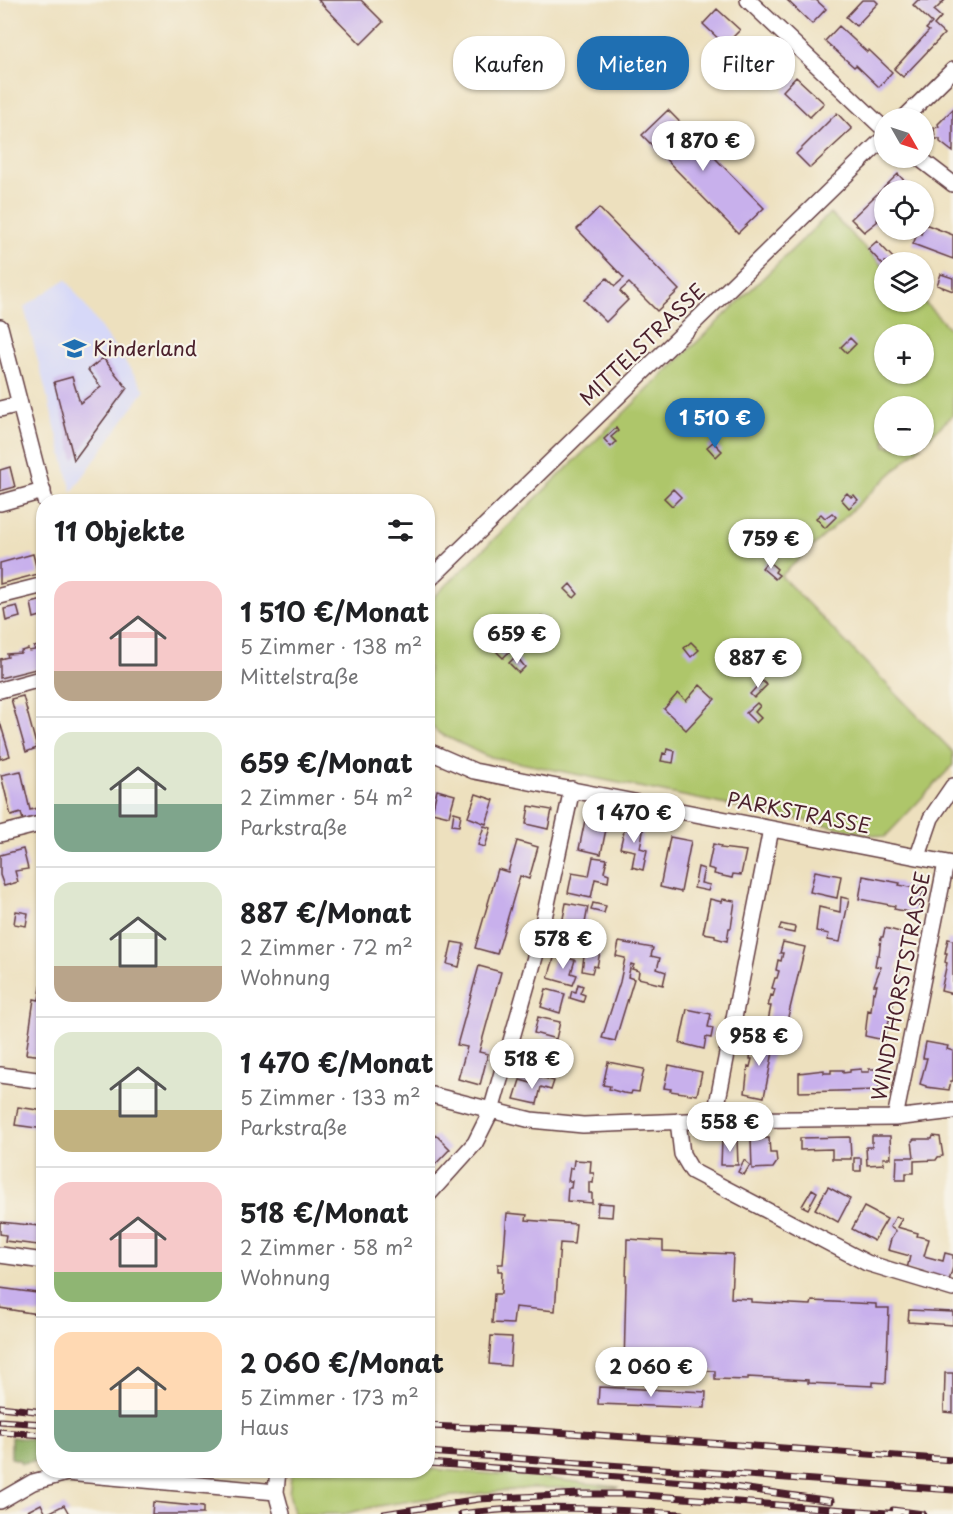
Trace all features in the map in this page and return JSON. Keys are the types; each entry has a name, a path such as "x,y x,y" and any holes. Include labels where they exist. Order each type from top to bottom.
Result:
{"street":[{"path":"748,0 874,120"},
{"path":"914,108 953,70"},
{"name":"MITTELSTRASSE","path":"435,574 874,148"},
{"path":"932,168 953,184"},
{"path":"0,327 43,494"},
{"path":"0,409 20,404"},
{"path":"0,503 36,497"},
{"path":"0,596 36,587"},
{"path":"0,690 36,680"},
{"name":"PARKSTRASSE","path":"435,755 474,771 950,863"},
{"name":"WINDTHORSTSTRASSE","path":"918,856 931,818 953,786"},
{"path":"435,1187 475,1143 491,1111 537,950 572,789"},
{"path":"0,834 36,825"},
{"path":"714,1120 771,829"},
{"name":"WINDTHORSTSTRASSE","path":"895,1118 950,863"},
{"path":"0,1075 36,1080"},
{"path":"435,1096 531,1120 584,1125 714,1120 895,1118 953,1111"},
{"path":"678,1122 682,1154 692,1171 867,1263 953,1289"},
{"path":"0,1255 36,1260"},
{"path":"0,1501 33,1482 49,1478"},
{"path":"123,1478 276,1492"},
{"path":"277,1478 276,1492 282,1514"}],"shaded area":[{"name":"Kinderland","path":"66,279 145,390 72,492 24,307"}],"green space":[{"path":"830,213 874,257 874,312 934,312 953,332 953,415 934,433 934,396 874,396 874,456 910,456 781,576 953,752 953,765 885,837 486,756 435,729 435,596"},
{"path":"11,1437 36,1439 36,1461 21,1463 11,1458"},
{"path":"435,1470 535,1477 618,1487 531,1488 424,1499 344,1514 294,1514 289,1493 291,1478 435,1478"}],"building":[{"path":"318,0 361,0 383,22 361,44"},
{"path":"787,0 816,0 826,9 812,24"},
{"path":"862,0 875,0 878,3 856,26 846,17"},
{"path":"918,0 945,0 934,11 941,17 934,25 944,34 903,77 894,69 929,31 926,29 932,23 913,5"},
{"path":"717,9 740,30 734,36 716,36 703,24"},
{"path":"839,26 892,72 879,87 856,65 854,67 825,41"},
{"path":"795,78 824,103 810,117 783,91 795,90"},
{"path":"953,109 953,152 940,142 940,139 935,139 934,128 939,127 938,124"},
{"path":"668,110 764,208 738,233 642,135"},
{"path":"837,113 852,129 810,168 796,154"},
{"path":"898,174 904,180 892,180"},
{"path":"874,197 874,224 864,232 851,219"},
{"path":"599,208 679,290 657,311 629,283 620,291 628,300 606,322 584,300 607,278 615,286 624,278 577,229"},
{"path":"934,228 953,235 953,259 913,244 915,240 934,240"},
{"path":"877,241 887,252 874,252 874,255 868,249"},
{"path":"941,274 953,278 953,291 937,285"},
{"path":"850,338 856,344 847,353 841,347"},
{"path":"103,358 127,388 74,460 54,382 72,377 80,403 101,387 88,370"},
{"path":"616,428 618,431 611,437 616,442 611,447 604,439"},
{"path":"713,442 722,451 716,457 707,447"},
{"path":"10,467 15,487 0,491 0,470"},
{"path":"673,489 681,497 672,506 664,498"},
{"path":"847,493 851,497 854,495 858,500 849,508 841,499"},
{"path":"832,513 836,517 825,528 816,518 821,514 825,518"},
{"path":"33,554 36,575 0,584 0,563"},
{"path":"768,561 777,569 775,572 779,575 775,579 762,568"},
{"path":"570,584 578,594 574,598 565,589"},
{"path":"36,602 36,617 34,618 31,603"},
{"path":"17,606 20,617 6,621 4,609"},
{"path":"541,616 547,622 538,630 533,623"},
{"path":"691,642 699,650 691,657 684,648"},
{"path":"505,644 511,650 503,658 497,652"},
{"path":"36,646 36,669 0,678 0,659 8,657 7,654 21,653 28,649 29,651 35,650"},
{"path":"516,656 525,667 519,673 509,663"},
{"path":"762,681 767,685 754,698 750,694"},
{"path":"700,685 715,699 686,730 664,709 678,693 686,701"},
{"path":"23,696 36,748 26,752 11,699"},
{"path":"757,703 760,706 755,712 761,718 756,723 746,713"},
{"path":"0,722 10,756 0,759"},
{"path":"667,749 675,751 673,763 661,761"},
{"path":"21,771 30,810 36,808 36,817 23,820 21,813 11,816 1,775"},
{"path":"437,790 455,795 449,816 435,813"},
{"path":"476,794 494,800 486,824 468,817"},
{"path":"529,806 552,810 548,829 526,824"},
{"path":"454,812 461,814 459,826 452,825"},
{"path":"585,820 607,824 601,854 579,849"},
{"path":"626,822 644,826 640,848 647,850 643,870 632,867 635,851 620,848"},
{"path":"484,826 491,828 485,847 478,845"},
{"path":"670,837 691,841 681,892 660,887"},
{"path":"517,841 538,847 529,879 520,876 497,954 475,948 498,869 508,872"},
{"path":"713,844 721,846 720,848 746,851 741,875 733,874 732,878 714,874 715,870 708,868"},
{"path":"23,849 28,869 15,871 18,882 4,886 0,875 0,855"},
{"path":"593,857 607,859 604,872 609,874 608,882 595,879 591,898 568,893 572,873 589,876"},
{"path":"698,867 704,869 701,883 710,885 708,891 694,888"},
{"path":"815,871 841,876 837,898 810,892"},
{"path":"863,876 923,890 918,914 894,909 895,906 859,899"},
{"path":"841,897 849,899 840,942 827,940 829,934 816,931 819,907 840,912"},
{"path":"710,899 722,902 723,899 735,901 727,941 715,938 715,935 703,933"},
{"path":"566,903 588,907 583,934 589,935 588,941 582,940 580,948 558,944"},
{"path":"593,903 606,906 604,913 591,910"},
{"path":"16,911 28,913 26,926 14,924"},
{"path":"781,924 795,927 794,933 779,930"},
{"path":"885,928 904,933 896,970 900,970 898,985 884,1040 865,1036 868,1010 871,1011 873,992 875,993 877,985 874,985 881,967 875,966"},
{"path":"948,939 953,940 953,994 941,991 947,963 945,962 947,953 945,953"},
{"path":"452,942 464,944 459,967 447,964"},
{"path":"619,942 653,948 651,956 660,958 657,969 666,972 663,985 638,978 639,971 632,969 634,965 631,964 628,977 634,979 615,1041 602,1038 620,982 625,958 616,956"},
{"path":"783,942 805,947 786,1025 768,1021 771,1006 768,1006 775,989 772,988 779,971 776,970 778,960 781,961 783,953 780,953"},
{"path":"585,948 600,952 597,967 594,966 592,973 582,971"},
{"path":"555,955 575,960 571,973 577,975 573,985 548,978"},
{"path":"479,966 501,972 479,1052 488,1054 480,1085 458,1079 467,1047 457,1045"},
{"path":"578,984 583,986 580,993 585,995 583,1002 570,998 572,991 576,992"},
{"path":"546,989 565,994 560,1013 541,1007"},
{"path":"34,999 36,999 36,1055 26,1054"},
{"path":"687,1009 711,1014 708,1027 713,1028 711,1038 706,1037 704,1049 680,1043"},
{"path":"538,1017 560,1022 556,1039 534,1033"},
{"path":"785,1035 797,1037 794,1049 783,1046"},
{"path":"756,1038 775,1042 764,1097 745,1093 748,1066 750,1067 752,1059 750,1059 751,1048 754,1048"},
{"path":"926,1042 948,1046 947,1049 953,1051 953,1081 951,1081 949,1090 920,1084 927,1058 923,1058"},
{"path":"552,1044 571,1049 569,1056 550,1051"},
{"path":"529,1049 550,1054 548,1060 557,1063 554,1073 524,1066"},
{"path":"608,1062 644,1069 639,1092 623,1093 603,1085"},
{"path":"669,1065 702,1072 697,1095 664,1088"},
{"path":"861,1069 861,1072 869,1072 869,1069 880,1069 879,1090 799,1092 799,1073 824,1070 824,1073 831,1073 831,1070 843,1070 843,1073"},
{"path":"538,1076 554,1081 551,1090 541,1087 537,1104 514,1099 520,1080 535,1084"},
{"path":"18,1107 36,1110 36,1128 15,1125"},
{"path":"435,1136 450,1149 435,1165"},
{"path":"872,1136 890,1136 891,1158 883,1158 884,1164 867,1165 866,1147 872,1147"},
{"path":"933,1136 940,1137 943,1156 936,1160 914,1161 914,1173 906,1173 906,1180 896,1180 897,1157 914,1157 912,1141 932,1139"},
{"path":"850,1137 851,1159 832,1159 832,1149 800,1150 800,1138"},
{"path":"769,1138 770,1153 776,1153 777,1162 773,1168 752,1169 751,1139"},
{"path":"737,1139 738,1165 721,1165 722,1140"},
{"path":"854,1158 861,1158 861,1171 854,1171"},
{"path":"574,1160 591,1161 590,1173 594,1173 593,1183 589,1182 589,1193 592,1193 592,1203 567,1201 568,1188 571,1188 572,1181 568,1181 570,1168 573,1168"},
{"path":"744,1160 750,1165 744,1175 738,1172"},
{"path":"828,1187 850,1199 838,1222 815,1209"},
{"path":"812,1189 817,1192 808,1209 802,1206"},
{"path":"598,1203 613,1204 612,1217 597,1216"},
{"path":"864,1207 887,1219 874,1241 852,1229"},
{"path":"507,1213 527,1215 526,1220 576,1224 574,1244 560,1243 555,1311 515,1307 513,1324 492,1323 494,1294 501,1294 502,1271 498,1271 498,1264 503,1264"},
{"path":"896,1216 902,1219 897,1227 929,1239 924,1256 943,1261 945,1253 953,1255 953,1267 949,1281 907,1269 910,1256 888,1250 896,1231 890,1227"},
{"path":"0,1222 36,1226 36,1245 5,1241 6,1235 0,1234"},
{"path":"627,1239 663,1241 663,1251 733,1254 731,1298 751,1299 751,1302 811,1305 812,1301 876,1304 876,1308 889,1308 886,1383 873,1382 873,1386 748,1377 748,1380 715,1379 715,1371 624,1367"},
{"path":"0,1288 36,1293 36,1314 0,1308"},
{"path":"909,1310 953,1312 953,1325 908,1322"},
{"path":"491,1336 512,1337 510,1366 489,1364"},
{"path":"945,1373 953,1373 953,1413 944,1412"},
{"path":"599,1387 706,1392 705,1408 598,1404"},
{"path":"153,1502 203,1507 203,1514 152,1514"},
{"path":"41,1504 46,1514 22,1514"},
{"path":"64,1505 69,1514 51,1514 50,1512"}],"railway":[{"path":"0,1407 36,1411"},
{"path":"0,1421 36,1423"},
{"path":"435,1426 526,1430 953,1460"},
{"path":"0,1432 36,1434"},
{"path":"435,1453 953,1490"},
{"path":"435,1464 713,1484 831,1501"},
{"path":"384,1514 479,1499 580,1494 630,1494 901,1514"},
{"path":"461,1514 543,1508 682,1514"},
{"path":"893,1510 923,1514"}],"place":[{"name":"Kinderland","path":"75,348"}]}
